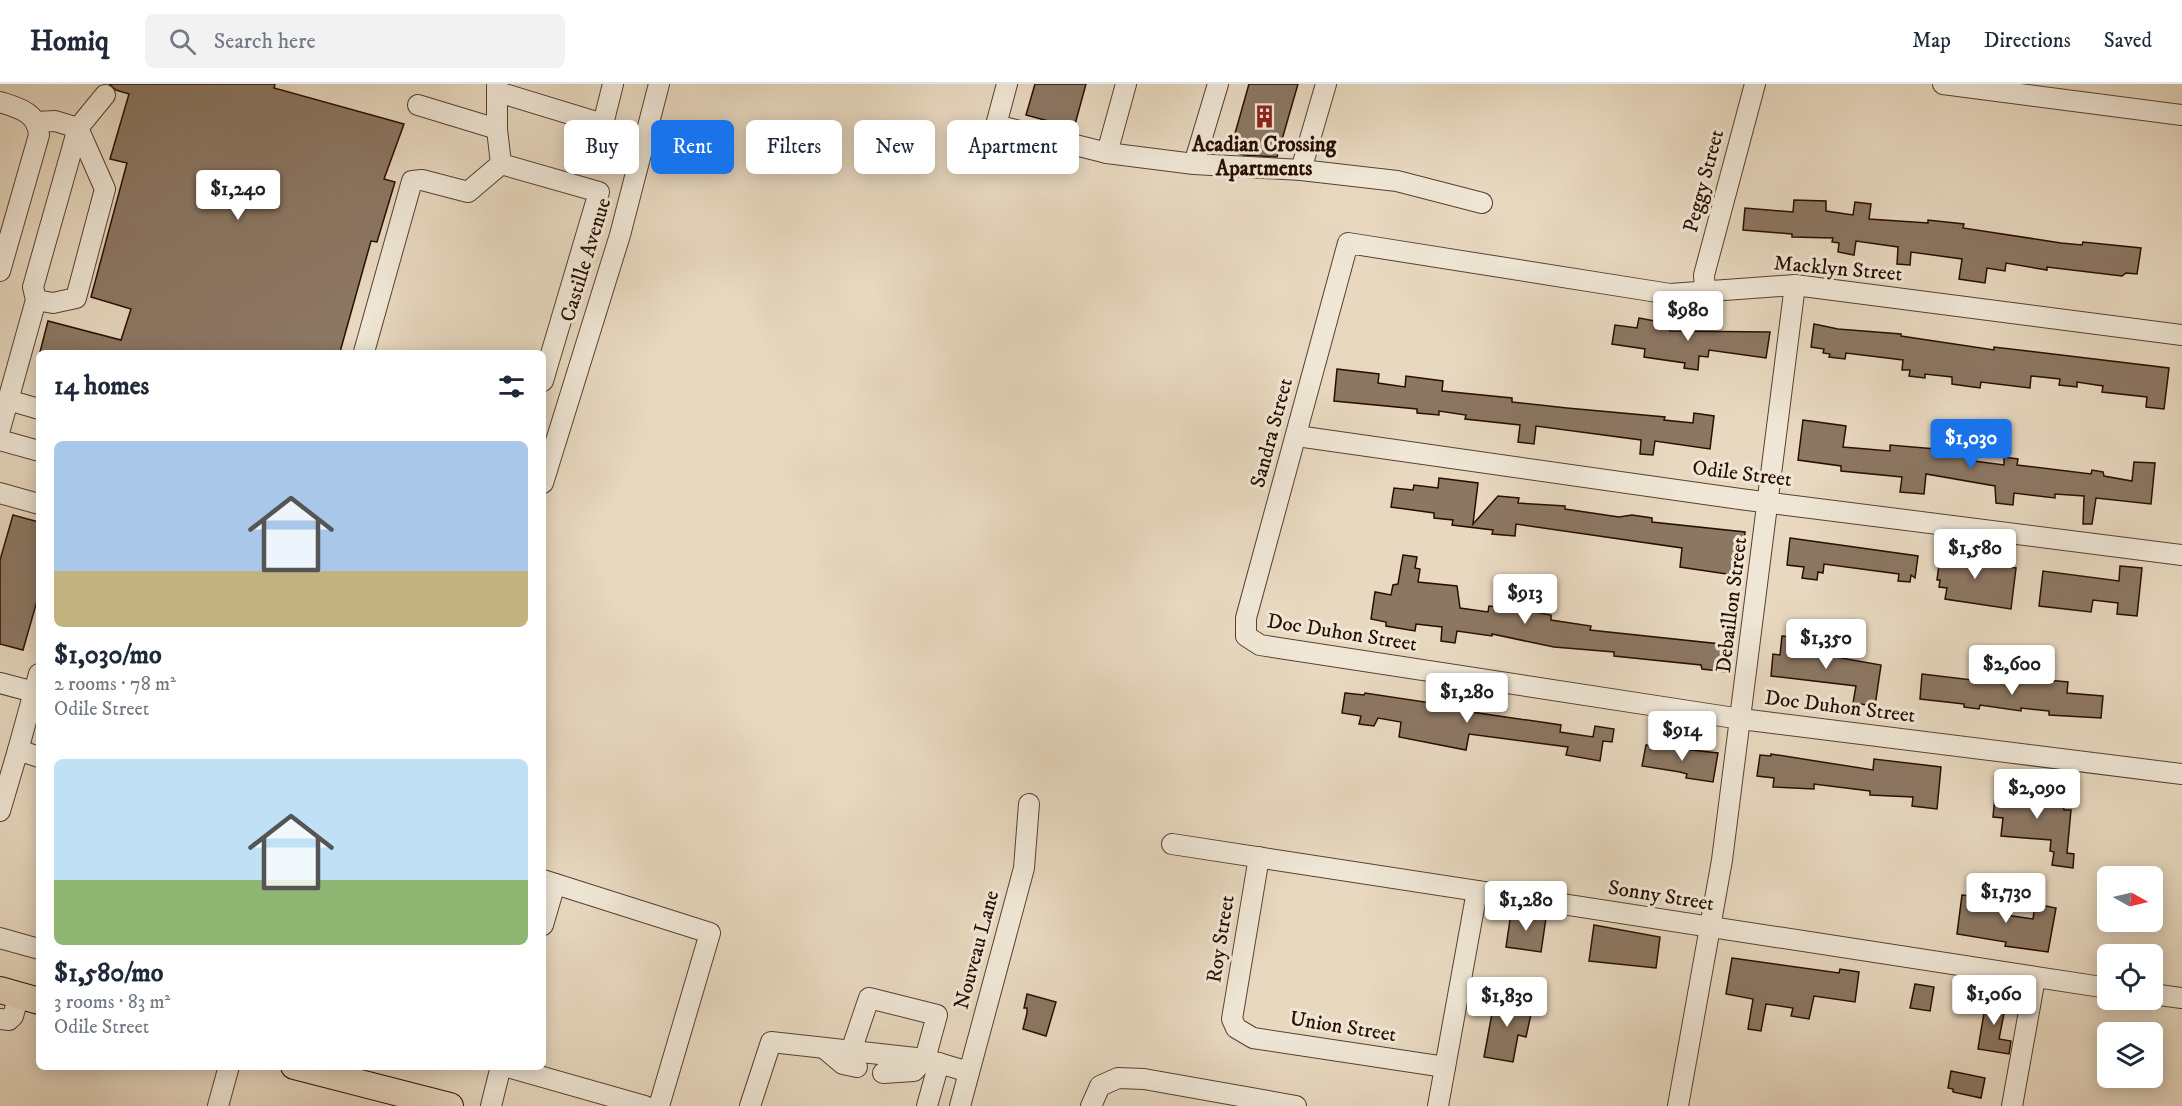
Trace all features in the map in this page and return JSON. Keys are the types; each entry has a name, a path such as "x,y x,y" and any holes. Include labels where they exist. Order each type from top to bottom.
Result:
{"main road":[{"path":"325,1070 364,1075 450,1106"}],"street":[{"path":"501,164 497,129 497,88 603,124 614,84"},
{"name":"Castille Avenue","path":"546,473 620,234 659,84"},
{"path":"1007,84 996,125 1107,153 1194,164 1301,170 1397,181 1482,203"},
{"path":"1107,153 1126,84"},
{"path":"1194,164 1218,84"},
{"path":"1301,170 1326,84"},
{"name":"Peggy Street","path":"1704,292 1704,275 1755,84"},
{"path":"1943,84 2182,115"},
{"path":"0,429 7,388 35,293 78,128 105,95"},
{"path":"0,102 20,108 35,121 39,135 0,271"},
{"path":"418,105 497,129"},
{"path":"35,121 55,121 78,128 105,189 76,298 53,303 35,293"},
{"path":"365,350 412,181 422,180 468,192 501,164"},
{"path":"501,164 599,192 546,371"},
{"name":"Macklyn Street","path":"1348,243 1670,294 1795,285 2182,335"},
{"name":"Sandra Street","path":"1246,636 1246,618 1348,243"},
{"name":"Debaillon Street","path":"1678,1106 1709,927 1741,719 1795,285"},
{"path":"7,388 36,407"},
{"name":"Odile Street","path":"1297,436 2182,555"},
{"path":"0,440 36,450"},
{"path":"0,494 36,503"},
{"name":"Doc Duhon Street","path":"1246,636 1260,645 1741,719 2182,774"},
{"path":"0,683 36,683 0,811"},
{"path":"18,750 36,756"},
{"name":"Nouveau Lane","path":"960,1106 1023,868 1029,804"},
{"name":"Sonny Street","path":"1172,844 2097,986"},
{"name":"Roy Street","path":"1236,1028 1232,1019 1259,858"},
{"path":"546,904 549,882 710,933 659,1106"},
{"path":"1438,1106 1477,891"},
{"path":"0,938 36,948"},
{"path":"2012,1106 2035,978"},
{"path":"0,1019 9,1020 14,1017 19,995"},
{"path":"2163,995 2182,998"},
{"path":"854,1059 869,998 937,1015 927,1106"},
{"name":"Union Street","path":"1236,1028 1253,1038 1445,1067"},
{"path":"750,1106 771,1042 824,1048 854,1059 932,1061 969,1072"},
{"path":"883,1073 914,1071 932,1061"},
{"path":"218,1106 228,1070"},
{"path":"491,1106 502,1070"},
{"path":"517,1070 645,1106"},
{"path":"1091,1106 1100,1086 1118,1078 1144,1078 1296,1106"}],"building":[{"path":"109,84 275,84 274,88 404,124 384,179 395,182 377,242 371,241 341,350 41,350 48,321 121,340 131,309 91,297 127,163 110,159 129,94 116,90"},
{"path":"1035,84 1086,84 1076,120 1044,120 1026,115"},
{"name":"Acadian Crossing Apartments","path":"1249,84 1298,84 1277,157 1243,155 1230,151"},
{"path":"1794,200 1826,201 1826,211 1853,215 1855,202 1871,204 1869,219 1928,223 1928,220 1964,224 1963,228 2061,243 2082,245 2083,242 2141,248 2137,274 2126,273 2122,276 2047,267 2047,270 2006,263 2005,271 1987,268 1985,283 1959,279 1962,259 1911,252 1910,265 1897,264 1898,247 1856,241 1854,255 1838,252 1839,243 1832,242 1833,238 1792,237 1792,234 1743,230 1745,208 1793,212"},
{"path":"1639,318 1671,324 1670,331 1770,332 1766,358 1709,350 1708,357 1699,356 1698,370 1684,368 1685,363 1644,357 1645,349 1612,344 1615,325 1637,328"},
{"path":"1814,324 1838,329 1901,334 1901,336 1994,350 1994,347 2169,368 2164,409 2146,407 2147,397 2102,392 2103,386 2077,382 2077,387 2059,385 2060,379 2031,376 2030,388 1981,382 1980,388 1952,384 1952,377 1925,374 1925,378 1909,376 1910,370 1902,370 1903,360 1846,353 1845,359 1829,357 1830,354 1823,353 1824,349 1811,347"},
{"path":"1337,369 1379,374 1378,383 1405,387 1406,376 1443,381 1442,391 1512,398 1512,402 1665,417 1664,420 1693,423 1694,413 1714,416 1710,449 1655,441 1653,455 1640,454 1641,440 1536,426 1534,444 1518,442 1520,425 1465,419 1466,415 1439,411 1439,415 1417,413 1417,409 1334,401"},
{"path":"1803,420 1846,426 1843,447 1890,451 1890,445 1936,449 1938,441 1976,446 1974,461 2004,465 2004,457 2018,459 2017,465 2091,474 2092,470 2103,472 2104,476 2132,481 2134,462 2155,463 2151,504 2096,498 2092,524 2083,524 2084,496 2055,494 2055,498 2014,493 2013,505 1996,503 1995,486 1926,474 1924,494 1900,492 1902,477 1841,471 1841,466 1798,460"},
{"path":"1439,478 1478,483 1473,524 1498,496 1519,498 1518,503 1565,506 1565,509 1619,517 1632,515 1652,518 1652,522 1745,532 1740,576 1680,567 1682,548 1516,524 1515,536 1492,534 1493,530 1452,525 1453,520 1434,518 1434,513 1391,507 1394,488 1413,490 1414,485 1438,488"},
{"path":"13,515 36,521 36,604 23,650 0,644 0,560"},
{"path":"1790,538 1918,556 1915,578 1911,575 1910,582 1898,581 1899,574 1824,564 1823,573 1818,572 1817,580 1802,578 1804,567 1787,565"},
{"path":"1942,542 1962,545 1960,561 2016,568 2011,609 1945,599 1947,588 1939,587 1940,580 1937,580"},
{"path":"1403,555 1417,557 1415,568 1420,569 1418,582 1457,586 1460,608 1488,612 1489,606 1519,609 1551,615 1551,620 1591,626 1590,630 1730,645 1726,672 1702,669 1701,665 1614,656 1614,652 1554,647 1492,634 1492,636 1457,631 1455,643 1441,641 1442,627 1416,624 1415,631 1386,626 1386,622 1371,619 1375,592 1391,595 1393,585 1398,584"},
{"path":"2120,566 2142,568 2137,616 2117,614 2118,603 2093,600 2091,612 2039,606 2043,571 2119,581"},
{"path":"1782,636 1808,639 1807,652 1881,665 1875,706 1853,703 1856,686 1771,676 1773,654 1780,655"},
{"path":"1922,674 1997,683 1998,677 2048,683 2048,680 2068,682 2067,693 2103,696 2101,718 2049,715 2049,711 2021,708 2021,711 1980,705 1979,709 1964,707 1964,704 1920,699"},
{"path":"1345,693 1364,695 1365,693 1451,706 1456,693 1474,696 1472,712 1561,725 1560,732 1593,737 1595,726 1614,729 1612,742 1603,741 1600,761 1566,755 1568,747 1469,734 1466,750 1399,737 1401,722 1378,718 1374,726 1359,724 1361,716 1342,713"},
{"path":"1646,745 1718,753 1713,782 1686,778 1687,774 1680,772 1642,766"},
{"path":"1771,754 1873,770 1874,759 1941,767 1937,809 1912,806 1913,797 1870,795 1870,791 1814,784 1814,789 1773,787 1774,778 1757,776 1760,755 1771,756"},
{"path":"2015,782 2030,784 2029,790 2062,794 2064,810 2071,810 2067,853 2074,854 2073,868 2052,865 2054,852 2050,851 2051,840 2001,836 2003,818 1993,817 1995,796 2013,798"},
{"path":"1962,895 2008,901 2006,915 2033,919 2035,904 2056,908 2048,952 2005,946 2006,942 1957,934"},
{"path":"1511,913 1546,918 1541,952 1506,947"},
{"path":"1594,925 1660,937 1656,968 1589,961"},
{"path":"1732,958 1839,973 1840,969 1859,972 1855,1002 1814,996 1809,1019 1791,1016 1793,1008 1766,1004 1761,1031 1748,1029 1753,999 1726,994"},
{"path":"1915,984 1934,987 1930,1011 1910,1008"},
{"path":"1027,994 1056,1002 1046,1036 1023,1029 1027,1013 1027,1008 1024,1008"},
{"path":"1987,995 2007,998 1999,1039 2011,1041 2009,1054 1978,1049"},
{"path":"1495,997 1533,1005 1526,1037 1518,1035 1513,1062 1484,1057"},
{"path":"1951,1071 1985,1078 1981,1098 1953,1092 1953,1089 1948,1088"}],"place":[{"name":"Acadian Crossing Apartments","path":"1264,117"}]}
